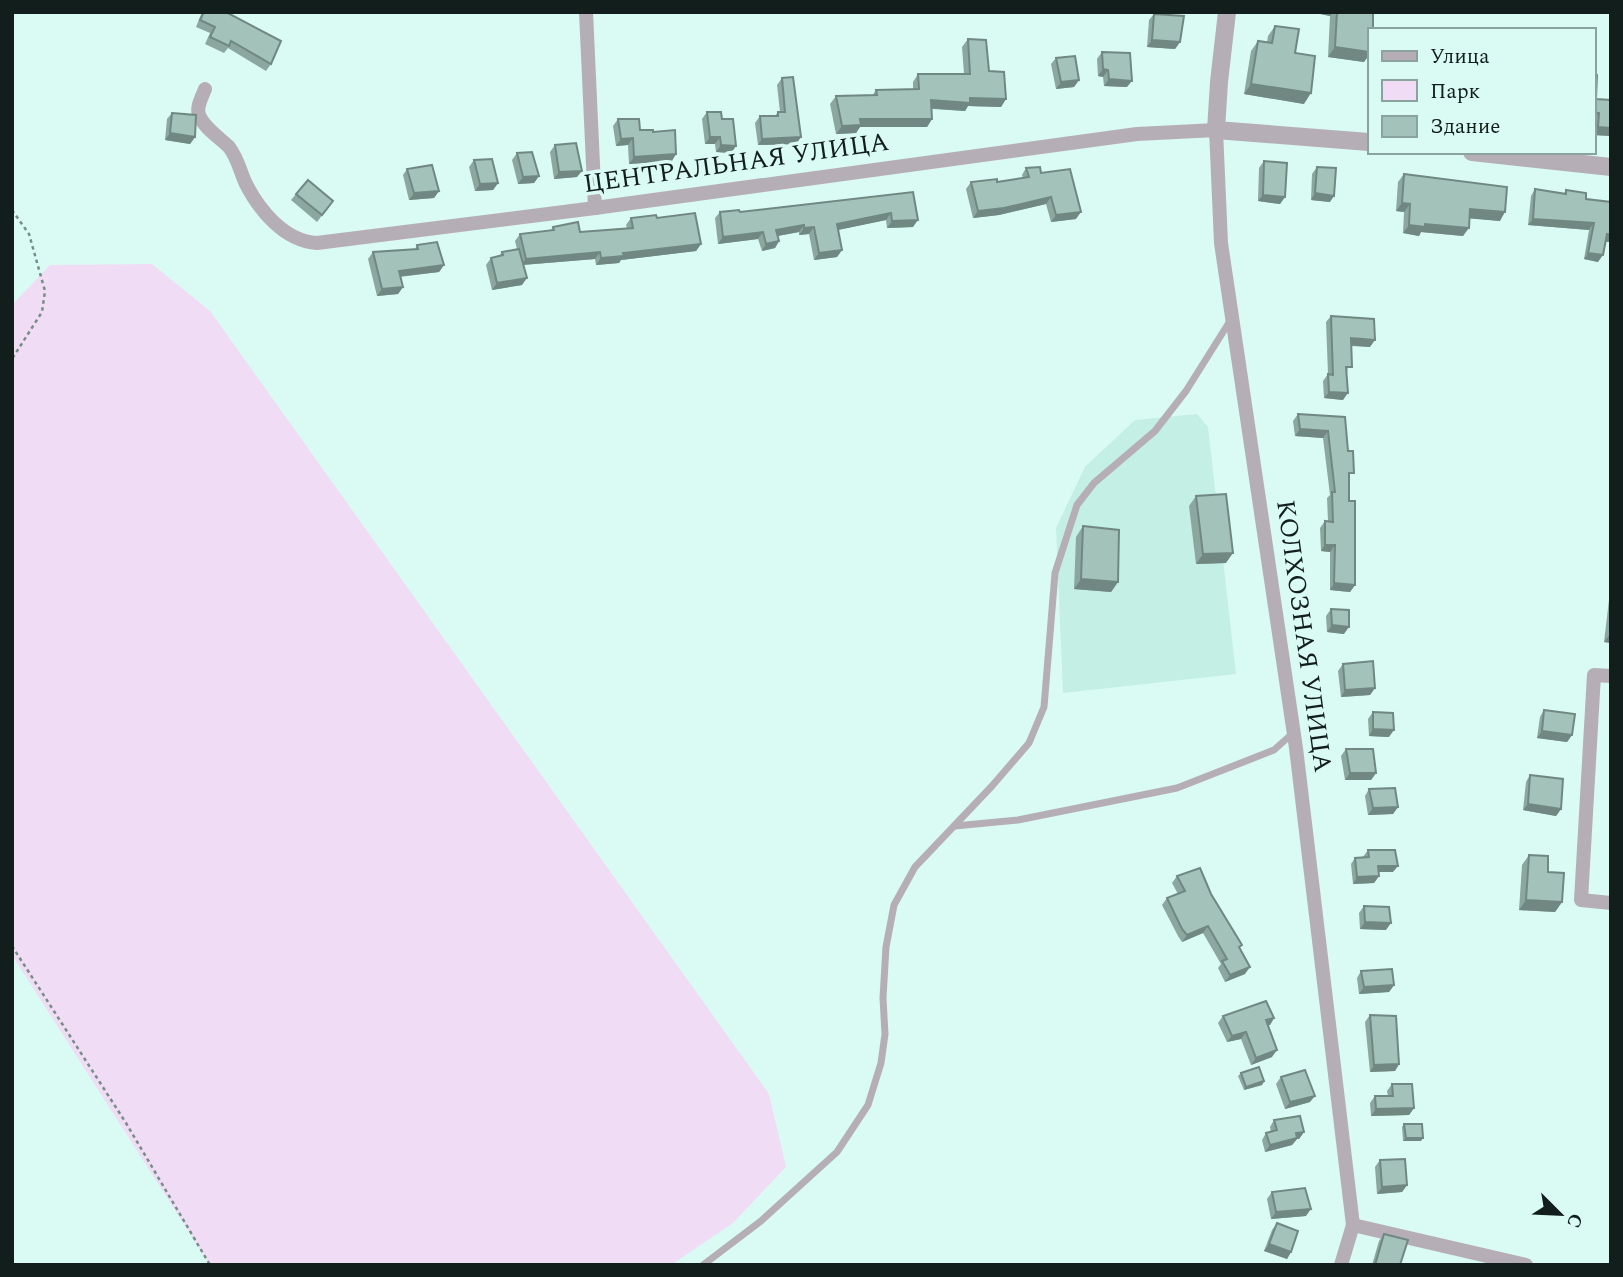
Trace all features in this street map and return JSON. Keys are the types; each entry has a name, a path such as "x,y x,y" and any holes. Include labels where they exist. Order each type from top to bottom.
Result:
{"street":[{"path":"586,12 595,208"},
{"name":"КОЛХОЗНАЯ УЛИЦА","path":"1227,12 1216,130 1221,243 1294,733 1353,1225 1341,1265"},
{"name":"ЦЕНТРАЛЬНАЯ УЛИЦА","path":"205,89 198,105 199,116 229,148 253,197 285,232 302,242 317,243 1137,134 1216,130 1368,142"},
{"path":"1491,154 1611,167"},
{"path":"1611,676 1594,675 1581,900 1611,903"},
{"path":"1353,1225 1526,1265"}],"lane":[{"path":"703,1265 761,1221 837,1152 868,1105 881,1063 885,1034 883,998 886,947 894,905 915,867 1030,743 1044,707 1055,573 1077,505 1094,483 1155,431 1186,391 1232,317"},
{"path":"954,826 1018,820 1177,788 1274,750 1294,733"}],"path":[{"path":"12,210 29,234 46,291 43,312 12,359"},
{"path":"12,946 126,1123 209,1265"}],"shaded area":[{"path":"1197,414 1208,427 1236,674 1063,693 1056,528 1085,467 1135,420"}],"green space":[{"path":"152,264 210,311 769,1094 786,1167 733,1223 671,1265 210,1265 12,955 12,305 50,265"}],"building":[{"path":"204,12 226,12 281,41 271,64 231,41 229,46 210,37 215,27 200,20"},
{"path":"1337,12 1373,12 1373,28 1368,28 1368,52 1335,47"},
{"path":"1154,14 1184,16 1180,42 1152,40"},
{"path":"1275,26 1299,29 1295,53 1315,56 1311,93 1251,84 1258,41 1272,43"},
{"path":"968,39 986,40 989,71 1004,72 1006,99 970,98 970,103 931,100 932,119 860,119 861,125 842,126 836,96 877,95 876,90 919,89 918,74 970,74"},
{"path":"1102,52 1130,53 1132,81 1109,79 1108,70 1103,69"},
{"path":"1075,56 1079,80 1061,82 1056,58"},
{"path":"1595,74 1596,99 1611,100 1611,128 1598,127 1599,113 1595,112"},
{"path":"793,77 801,137 762,139 760,116 778,116 778,112 785,112 782,78"},
{"path":"707,112 721,112 722,119 733,119 736,146 721,145 720,137 710,137"},
{"path":"172,113 196,115 195,137 170,133"},
{"path":"618,119 639,119 640,130 675,130 676,154 634,157 633,138 621,139"},
{"path":"576,143 582,171 559,172 555,145"},
{"path":"532,152 539,176 523,177 517,153"},
{"path":"492,159 498,183 480,184 474,160"},
{"path":"1264,161 1287,163 1285,197 1263,195"},
{"path":"432,165 439,191 414,193 407,169"},
{"path":"1040,167 1041,173 1070,169 1081,212 1056,215 1051,197 978,211 971,182 997,179 997,182 1029,177 1026,168"},
{"path":"1317,167 1336,168 1334,196 1315,193"},
{"path":"1404,174 1507,187 1505,212 1470,209 1469,228 1409,225 1410,204 1402,203"},
{"path":"308,180 333,201 322,215 296,194"},
{"path":"1535,189 1566,194 1566,190 1586,193 1586,199 1611,202 1611,235 1607,234 1603,255 1588,253 1594,223 1533,219"},
{"path":"913,192 918,220 892,221 891,213 837,224 842,250 819,253 814,227 804,228 804,225 776,230 779,241 766,244 763,232 723,237 720,212"},
{"path":"695,213 701,244 623,253 624,256 601,258 600,252 526,259 520,234 554,230 553,227 578,222 580,232 633,228 631,218"},
{"path":"437,242 444,265 399,271 403,287 382,289 373,252 418,249 417,245"},
{"path":"519,249 527,278 497,283 491,258 503,255 502,252"},
{"path":"1331,316 1374,319 1375,340 1351,338 1352,367 1346,367 1348,393 1329,392 1328,374 1333,375"},
{"path":"1298,414 1345,417 1348,451 1353,451 1354,473 1349,473 1349,501 1355,501 1355,585 1334,583 1335,545 1325,545 1325,521 1333,522 1332,492 1335,492 1328,431 1300,429"},
{"path":"1226,494 1233,553 1203,554 1196,496"},
{"path":"1083,526 1119,530 1118,582 1081,579"},
{"path":"1331,609 1349,610 1349,627 1332,625"},
{"path":"1373,661 1375,688 1345,690 1343,664"},
{"path":"1544,710 1575,714 1572,735 1542,731"},
{"path":"1373,712 1393,713 1394,730 1373,729"},
{"path":"1346,749 1373,749 1376,773 1350,773"},
{"path":"1530,775 1563,779 1561,809 1528,804"},
{"path":"1395,788 1398,807 1373,808 1369,789"},
{"path":"1368,850 1395,850 1398,866 1378,866 1379,876 1357,877 1355,858 1369,857"},
{"path":"1529,855 1548,856 1548,872 1564,873 1562,902 1526,900"},
{"path":"1200,868 1211,894 1242,945 1239,947 1250,967 1230,975 1222,961 1227,959 1208,926 1187,935 1167,898 1185,891 1177,876"},
{"path":"1364,906 1389,907 1391,923 1365,922"},
{"path":"1392,969 1394,985 1364,987 1361,971"},
{"path":"1266,1001 1274,1018 1266,1020 1277,1050 1256,1058 1246,1032 1232,1036 1223,1016"},
{"path":"1370,1015 1396,1016 1399,1064 1374,1065"},
{"path":"1259,1067 1264,1081 1246,1087 1241,1073"},
{"path":"1305,1070 1315,1096 1290,1102 1281,1077"},
{"path":"1392,1084 1412,1084 1414,1108 1376,1109 1375,1096 1393,1096"},
{"path":"1300,1116 1304,1132 1296,1133 1297,1138 1270,1145 1266,1133 1277,1130 1274,1120"},
{"path":"1404,1124 1422,1124 1423,1138 1406,1138"},
{"path":"1405,1159 1407,1185 1382,1187 1380,1160"},
{"path":"1305,1188 1311,1209 1276,1212 1272,1192"},
{"path":"1277,1223 1298,1231 1291,1252 1269,1244"},
{"path":"1384,1234 1408,1240 1400,1265 1375,1265"}]}
